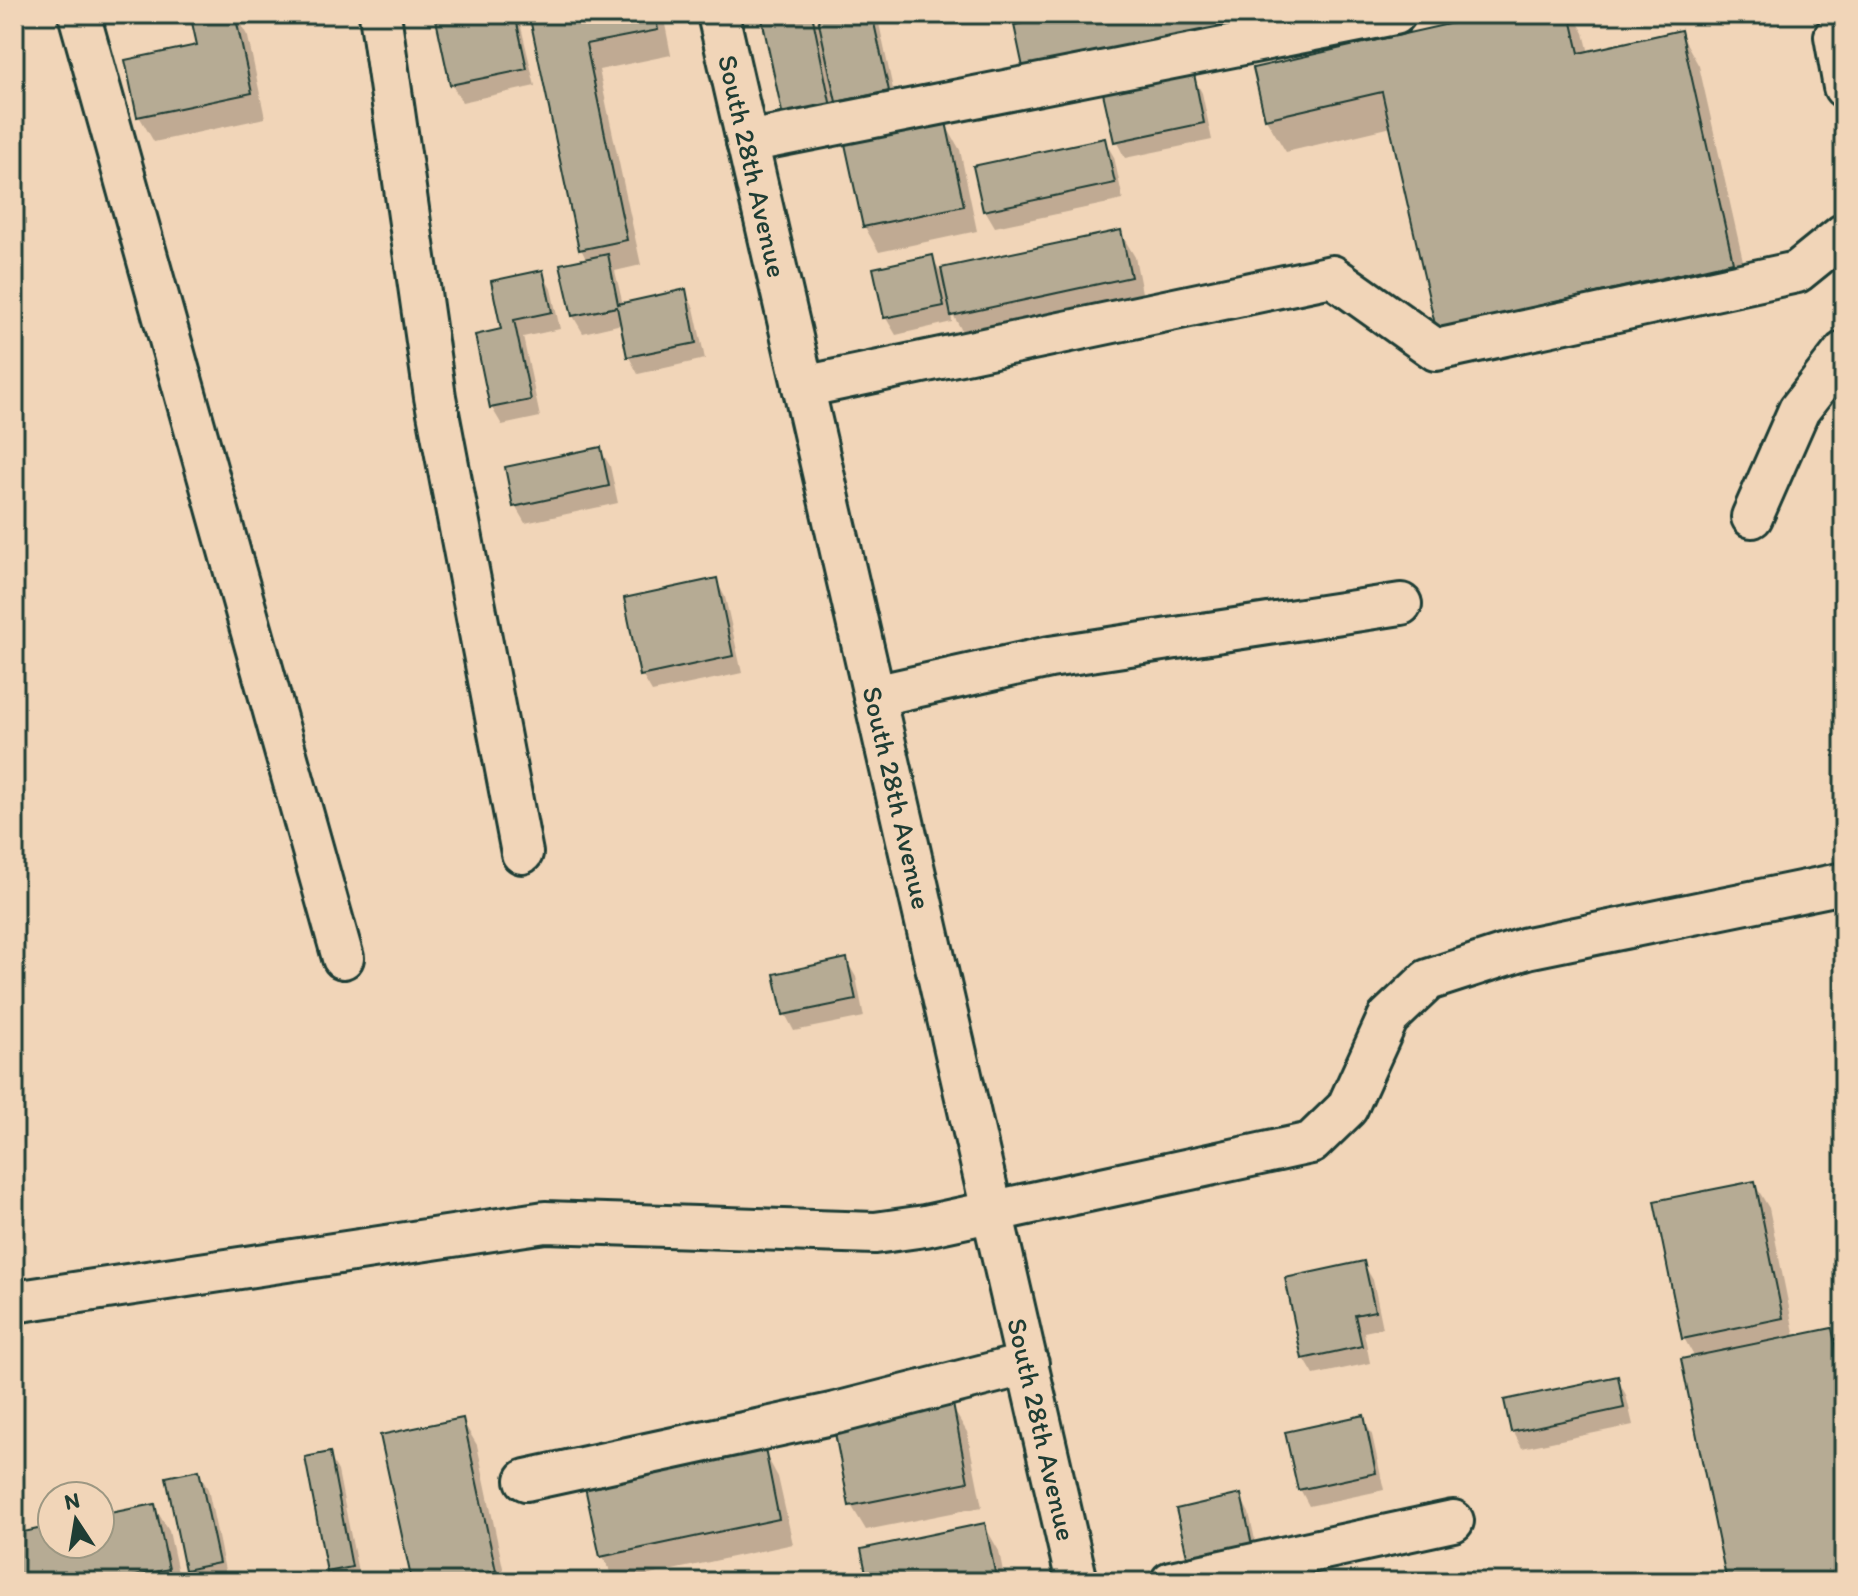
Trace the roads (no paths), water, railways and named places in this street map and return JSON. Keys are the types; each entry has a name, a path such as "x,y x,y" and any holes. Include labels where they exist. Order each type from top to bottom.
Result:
{"street":[{"path":"79,14 343,958"},
{"path":"380,14 435,397 522,853"},
{"name":"South 28th Avenue","path":"718,14 1077,1582"},
{"path":"747,142 1395,14"},
{"path":"1844,34 1835,36 1844,87"},
{"path":"803,387 1332,276 1436,350 1797,272 1844,234"},
{"path":"1752,517 1799,410 1844,352"},
{"path":"874,696 1050,657 1401,604"},
{"path":"14,1302 545,1222 875,1233 925,1226 1311,1143 1347,1108 1388,1018 1428,980 1527,948 1844,883"},
{"path":"526,1480 836,1413 1028,1364"},
{"path":"1171,1582 1453,1521"}]}
